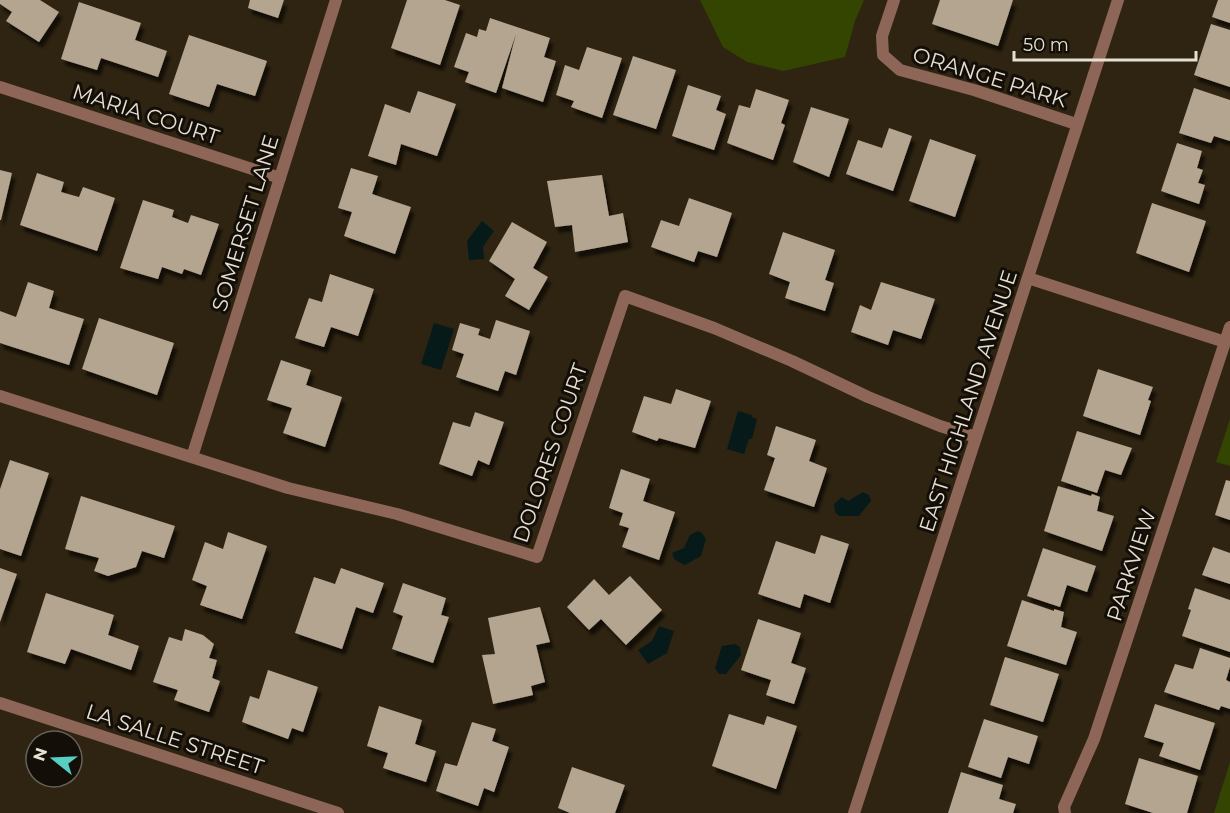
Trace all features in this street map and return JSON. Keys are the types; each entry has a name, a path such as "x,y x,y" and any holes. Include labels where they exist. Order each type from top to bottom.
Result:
{"street":[{"name":"SOMERSET LANE","path":"192,457 336,0"},
{"name":"ORANGE PARK","path":"894,0 882,36 883,55 900,70 974,90 1076,124"},
{"name":"EAST HIGHLAND AVENUE","path":"854,813 1118,0"},
{"name":"MARIA COURT","path":"0,87 280,178"},
{"path":"1029,279 1225,342"},
{"name":"DOLORES COURT","path":"0,396 288,488 397,514 537,557 625,296 714,328 868,397 940,426 976,437"},
{"name":"PARKVIEW","path":"1065,813 1064,807 1094,739 1230,327"},
{"name":"LA SALLE STREET","path":"0,703 338,813"}],"green space":[{"path":"700,0 864,0 855,21 845,57 783,71 747,62 723,47"},
{"path":"1230,419 1230,466 1216,462"},
{"path":"1230,762 1230,813 1214,813"}],"shaded area":[{"path":"482,221 494,231 483,247 484,259 469,260 467,241"},
{"path":"434,323 454,329 441,370 421,364"},
{"path":"738,411 757,419 752,439 749,439 744,454 727,449"},
{"path":"863,492 869,495 871,501 859,516 839,516 835,512 834,504 842,497 848,501"},
{"path":"698,531 706,539 701,556 685,565 675,560 672,553 684,548 690,535"},
{"path":"659,626 674,631 667,653 648,664 638,650 652,641"},
{"path":"735,644 740,647 741,655 726,674 719,674 715,668 722,646"}],"building":[{"path":"0,0 40,0 59,12 39,42 6,21 12,12 0,4"},
{"path":"250,0 284,0 278,18 248,8"},
{"path":"407,0 445,0 460,5 440,65 391,48"},
{"path":"940,0 1013,0 998,46 932,24"},
{"path":"1218,0 1230,0 1230,23 1212,17"},
{"path":"79,2 141,23 135,40 167,51 158,77 101,58 97,70 61,59"},
{"path":"490,18 550,38 544,57 556,61 543,102 502,88 516,34 496,93 465,82 469,72 454,67 466,33 477,37 479,29 486,31"},
{"path":"1211,24 1230,30 1230,87 1194,75"},
{"path":"189,35 267,61 255,96 217,84 209,107 169,94"},
{"path":"587,47 622,58 602,118 571,107 574,101 556,95 565,65 579,70"},
{"path":"633,56 676,70 656,129 613,115"},
{"path":"688,85 721,96 716,110 726,114 714,150 672,136"},
{"path":"1194,88 1230,100 1230,141 1214,136 1211,143 1179,133"},
{"path":"756,89 789,100 781,123 785,125 773,160 727,143 739,105 750,108"},
{"path":"418,91 456,104 437,156 401,144 396,165 368,156 385,104 410,113"},
{"path":"811,107 849,119 829,177 793,162"},
{"path":"889,128 912,136 893,191 846,174 858,140 882,148"},
{"path":"930,139 976,155 955,217 909,201"},
{"path":"1177,143 1202,151 1197,168 1203,170 1198,183 1205,185 1199,204 1161,191"},
{"path":"351,168 378,176 372,194 411,207 395,254 344,236 352,212 338,208"},
{"path":"0,170 12,173 1,220 0,220"},
{"path":"37,173 64,182 61,192 79,197 83,187 115,198 97,251 20,225"},
{"path":"602,175 609,216 623,213 628,242 575,252 572,225 555,227 547,181"},
{"path":"689,198 732,213 717,257 698,251 694,262 651,247 661,220 679,226"},
{"path":"143,200 174,210 172,217 188,223 191,215 219,224 201,275 184,269 182,274 162,267 158,279 120,268"},
{"path":"1152,203 1206,221 1189,272 1136,253"},
{"path":"512,222 547,242 533,268 548,277 529,310 505,296 515,279 489,261"},
{"path":"783,232 835,250 825,280 834,283 825,311 785,298 790,282 769,274"},
{"path":"330,274 374,289 358,336 331,327 324,347 295,338 309,298 322,302"},
{"path":"28,282 54,291 49,308 84,319 69,365 0,343 0,311 16,317"},
{"path":"881,282 935,299 921,339 893,330 888,345 851,332 860,305 871,310"},
{"path":"99,318 174,343 157,395 82,369"},
{"path":"496,320 530,331 516,375 505,371 498,391 456,377 464,354 452,350 460,323 480,329 478,335 490,339"},
{"path":"281,360 311,370 306,385 342,397 325,447 283,433 292,408 267,400"},
{"path":"1098,369 1153,387 1140,435 1083,416"},
{"path":"676,389 711,401 695,448 659,438 657,441 632,432 644,396 671,404"},
{"path":"475,412 504,422 489,465 478,460 472,476 439,464 453,422 470,427"},
{"path":"776,426 816,440 809,461 827,468 814,507 764,490 775,458 767,455"},
{"path":"1077,431 1132,448 1121,475 1105,470 1097,493 1061,481"},
{"path":"10,460 49,473 21,556 0,549 0,489"},
{"path":"621,469 650,479 643,501 675,512 659,560 622,547 629,528 619,525 623,513 609,508"},
{"path":"1226,480 1230,481 1230,520 1215,515"},
{"path":"1058,486 1100,497 1097,511 1114,516 1102,551 1044,531"},
{"path":"81,496 175,526 164,558 142,551 136,567 108,576 94,571 99,558 65,549"},
{"path":"228,532 267,546 242,619 200,605 207,586 192,580 205,542 223,549"},
{"path":"821,535 849,544 830,603 804,594 800,608 758,594 776,541 815,554"},
{"path":"1213,547 1230,553 1230,584 1202,575"},
{"path":"1043,548 1096,566 1087,592 1067,585 1060,607 1027,596"},
{"path":"0,568 17,574 0,622"},
{"path":"341,568 384,583 373,613 356,607 342,649 295,633 314,577 335,584"},
{"path":"630,576 662,610 626,645 601,619 589,630 567,607 594,579 609,595"},
{"path":"403,583 446,598 441,615 449,617 433,663 392,649 403,616 393,612"},
{"path":"1195,588 1230,600 1230,652 1182,636 1191,610 1188,609"},
{"path":"46,593 114,615 108,635 139,646 131,670 71,649 65,664 27,652"},
{"path":"1022,600 1064,612 1061,627 1077,632 1066,665 1007,646"},
{"path":"540,607 550,642 536,645 545,682 531,686 533,695 493,704 482,655 495,654 488,618"},
{"path":"758,619 801,633 791,663 806,668 794,704 766,695 771,680 741,670"},
{"path":"185,629 203,635 214,644 209,658 217,660 212,678 220,681 209,712 174,700 178,690 153,682 169,637 182,641"},
{"path":"1200,648 1230,658 1226,680 1230,682 1230,709 1221,706 1219,710 1164,692 1175,664 1193,669"},
{"path":"1005,657 1059,674 1043,722 990,705"},
{"path":"268,670 318,687 303,732 292,728 288,739 242,722 250,696 259,699"},
{"path":"1155,704 1215,723 1200,770 1159,756 1164,743 1144,737"},
{"path":"379,706 422,720 415,744 436,751 426,782 383,768 388,753 367,746"},
{"path":"729,714 764,725 767,716 797,726 776,789 712,766"},
{"path":"984,719 1038,736 1029,764 1008,757 1001,778 968,767"},
{"path":"472,722 496,729 492,741 509,747 494,792 484,788 478,806 436,791 445,763 457,766"},
{"path":"1139,758 1198,776 1187,813 1153,813 1125,804"},
{"path":"572,767 625,785 615,813 570,813 558,808"},
{"path":"961,772 1003,785 999,799 1016,804 1013,813 948,813"}]}
